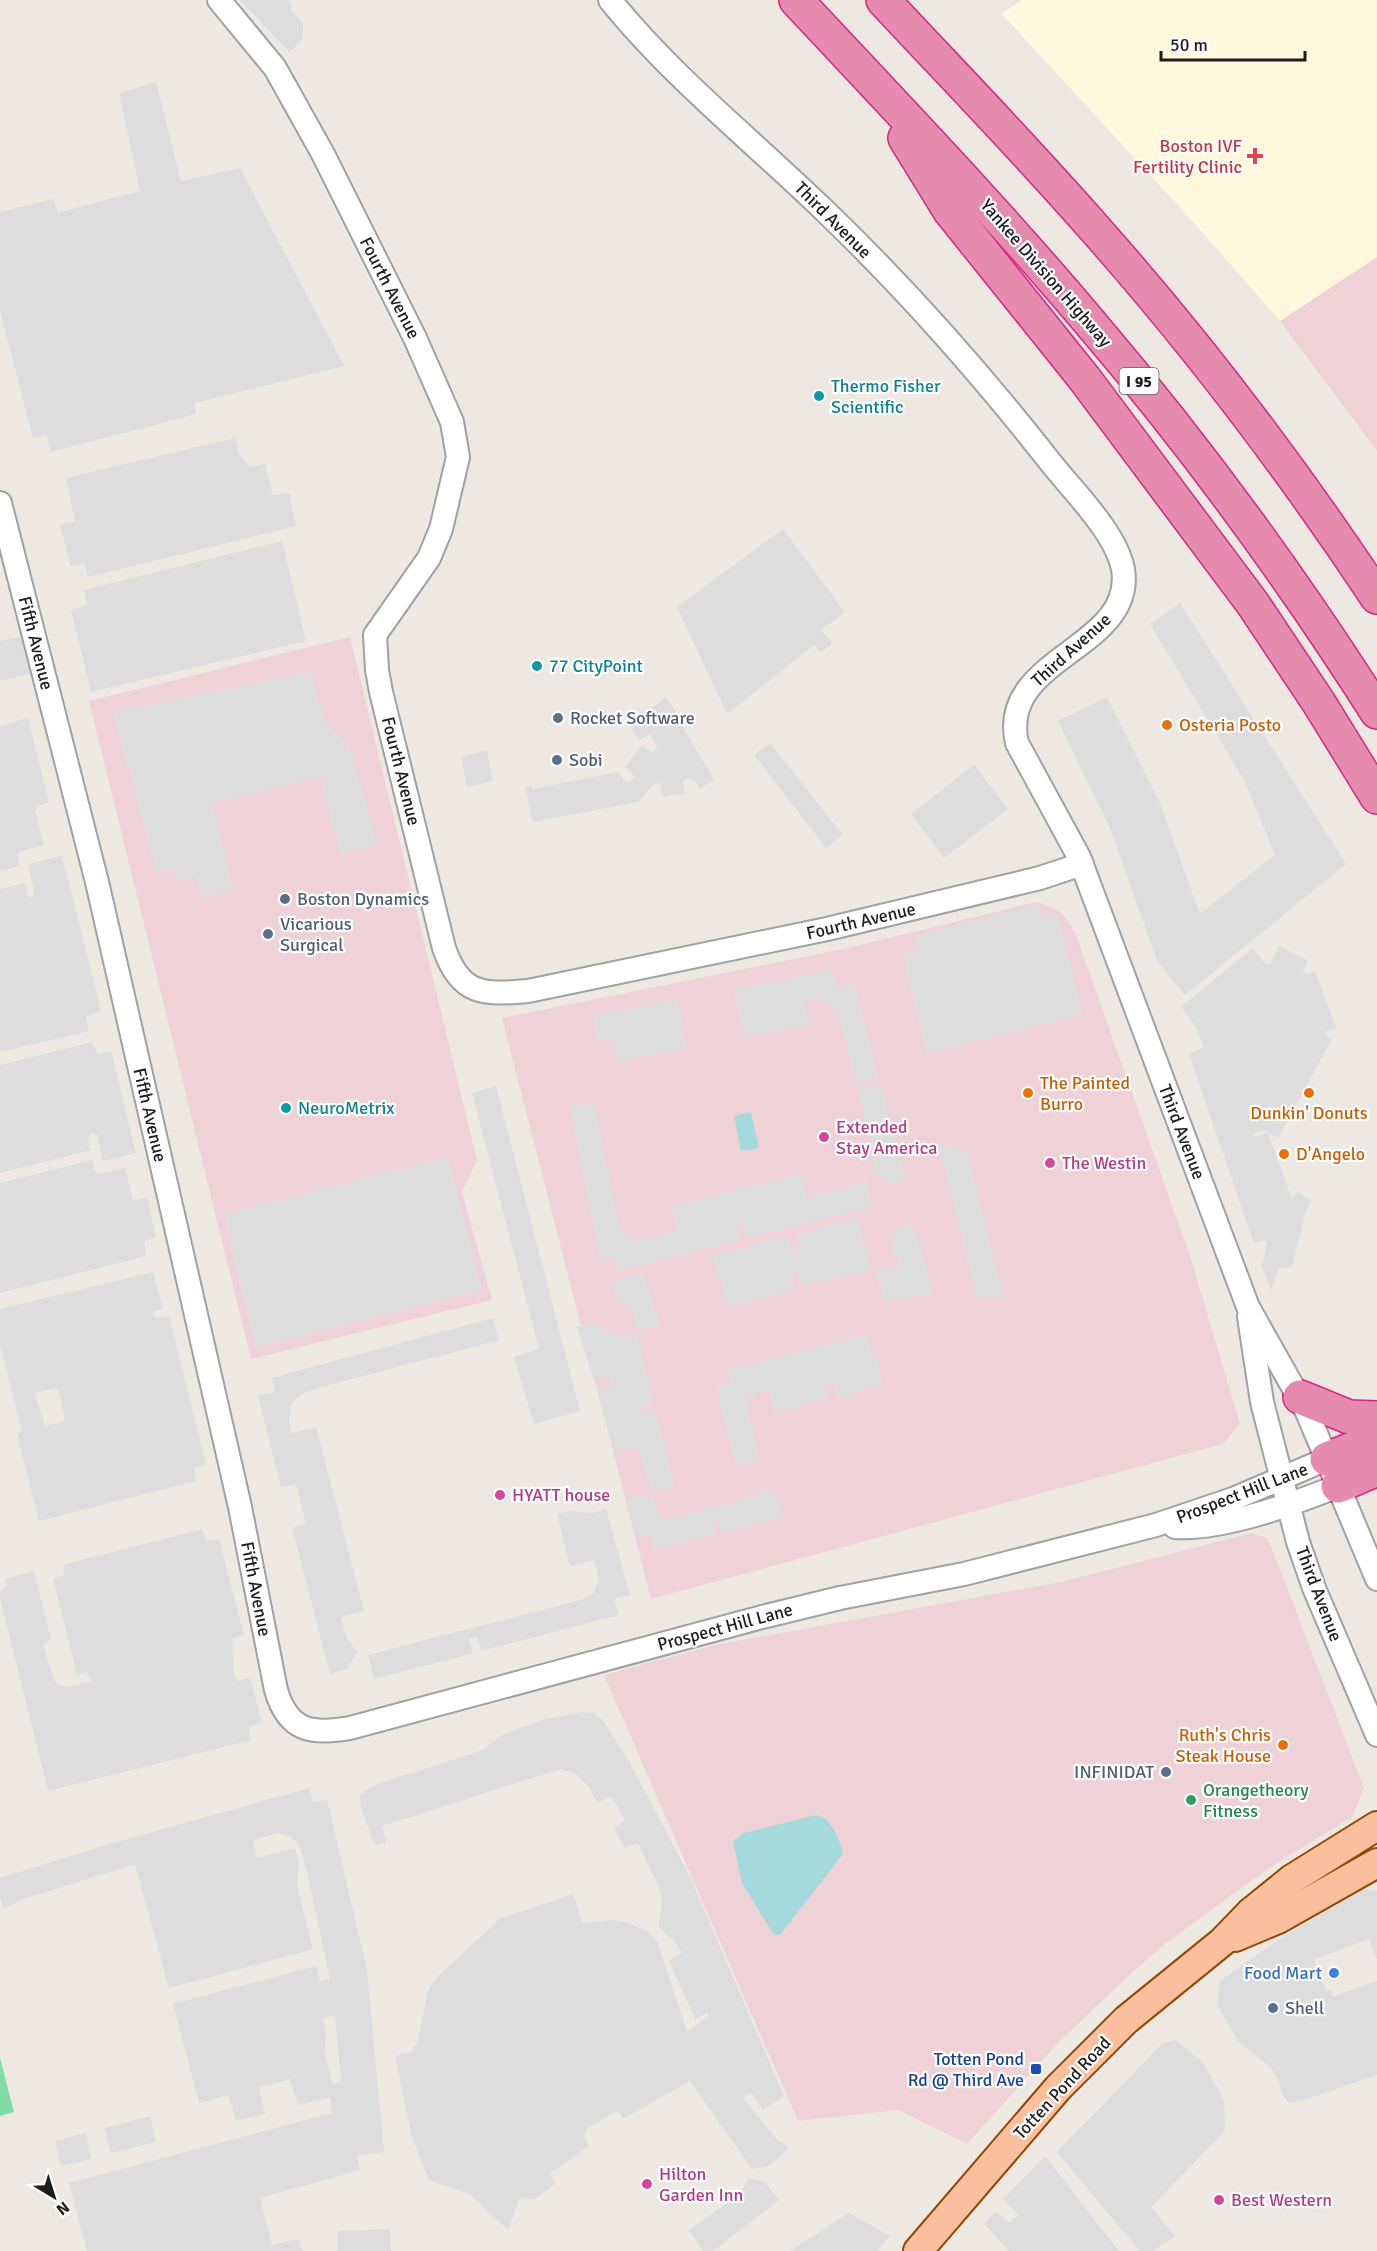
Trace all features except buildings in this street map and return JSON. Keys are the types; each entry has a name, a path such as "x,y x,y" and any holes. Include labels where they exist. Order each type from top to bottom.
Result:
{"highway":[{"name":"Yankee Division Highway","path":"796,0 999,218 1138,380 1267,548 1377,712"},
{"path":"883,0 1047,176 1152,296 1279,458 1377,597"},
{"path":"868,77 950,211 1098,396 1253,604 1319,703 1377,797"},
{"path":"1300,1397 1349,1417 1377,1418"},
{"path":"1333,1473 1377,1439"},
{"path":"1333,1473 1377,1469"}],"main road":[{"name":"Totten Pond Road","path":"918,2251 1074,2070 1144,2004 1222,1942 1250,1913 1292,1879 1377,1826"},
{"name":"Totten Pond Road","path":"1222,1942 1278,1919 1377,1863"}],"street":[{"name":"Fourth Avenue","path":"219,0 274,68 323,154 416,338 452,422 458,457 441,529 429,558 375,635 376,670 444,948 460,980 485,993 528,991 838,927 1040,878 1082,864"},
{"name":"Third Avenue","path":"610,0 686,80 827,213 904,290 1036,443 1109,538 1118,555 1123,572 1123,587 1119,602 1103,624 1030,687 1021,698 1014,719 1015,737 1022,756 1082,864 1248,1307 1300,1397 1377,1579"},
{"name":"Fifth Avenue","path":"0,503 102,904 240,1507 276,1690 282,1707 298,1725"},
{"name":"Third Avenue","path":"1248,1307 1262,1402 1288,1505 1308,1571 1377,1735"},
{"name":"Prospect Hill Lane","path":"1156,1525 1180,1527 1206,1525 1288,1505 1333,1473"},
{"name":"Prospect Hill Lane","path":"298,1725 317,1732 350,1728 762,1617 840,1598 972,1572 1156,1525 1233,1499 1282,1479 1333,1473"}],"shaded area":[{"path":"240,0 287,0 292,5 291,10 303,24 303,39 289,52"},
{"name":"Boston IVF Fertility Clinic","path":"1022,0 1377,0 1377,257 1280,321 1195,224 1002,14"},
{"path":"156,82 181,181 240,168 344,366 194,403 196,414 51,452 46,435 33,438 0,311 0,212 54,199 58,213 140,191 119,93"},
{"path":"1377,257 1377,451 1280,321"},
{"path":"235,438 240,456 250,467 265,464 273,495 289,493 296,526 88,577 85,563 71,566 60,525 75,521 66,478"},
{"path":"783,529 845,612 821,630 832,643 821,652 814,645 727,714 677,607"},
{"path":"282,541 306,641 91,692 71,610 87,605 84,590"},
{"path":"1180,603 1346,864 1185,995 1157,961 1110,828 1058,721 1107,697 1160,803 1200,914 1275,855 1245,782 1150,624"},
{"path":"34,634 43,671 0,681 0,641"},
{"path":"350,637 477,1160 462,1192 492,1300 251,1359 89,701"},
{"path":"310,672 324,718 329,727 349,746 377,844 340,854 320,776 212,803 233,889 201,898 197,876 176,880 175,870 156,870 113,713"},
{"path":"665,697 677,712 686,733 714,779 700,789 694,780 683,780 685,793 663,797 659,782 652,786 638,802 533,822 525,787 532,786 533,789 618,772 626,783 632,780 635,776 625,767 642,745 652,753 657,747 650,734 639,740 630,728"},
{"path":"28,718 49,803 38,806 35,811 44,845 19,852 17,854 20,866 0,871 0,726"},
{"path":"770,743 843,835 826,848 754,755"},
{"path":"487,750 493,781 467,787 461,757"},
{"path":"974,765 1008,809 944,858 911,814"},
{"path":"62,856 101,1011 86,1016 89,1031 0,1052 0,889 25,883 28,896 33,897 35,894 28,864"},
{"path":"1037,902 1056,909 1064,915 1076,935 1191,1259 1240,1424 1223,1444 651,1599 502,1018 848,948"},
{"path":"1039,904 1042,919 1058,915 1082,1014 927,1053 903,956 919,952 915,936"},
{"path":"1279,946 1308,961 1303,972 1308,974 1315,971 1336,1028 1327,1031 1325,1035 1332,1039 1278,1138 1264,1130 1253,1134 1254,1137 1268,1133 1292,1199 1298,1192 1311,1200 1306,1211 1292,1267 1279,1268 1271,1290 1262,1266 1267,1243 1265,1240 1254,1244 1189,1054 1204,1047 1195,1026 1181,1007 1253,948 1265,964 1270,964"},
{"path":"834,970 838,988 854,985 878,1078 855,1084 839,1017 827,1002 804,1001 809,1024 743,1037 734,990"},
{"path":"677,1000 687,1047 617,1062 613,1039 598,1042 592,1017"},
{"path":"92,1042 98,1054 111,1051 136,1153 103,1161 97,1135 92,1133 88,1137 91,1150 0,1173 0,1065"},
{"path":"881,1085 905,1179 891,1183 872,1172 875,1157 857,1091"},
{"path":"496,1086 580,1411 534,1424 514,1357 539,1349 472,1093"},
{"path":"594,1103 617,1221 621,1230 633,1239 644,1240 676,1231 671,1207 801,1174 807,1198 854,1186 866,1180 872,1206 746,1238 742,1224 737,1224 741,1239 617,1271 613,1257 600,1259 570,1107"},
{"path":"938,1144 967,1152 1004,1299 976,1295"},
{"path":"448,1157 482,1290 256,1347 224,1215"},
{"path":"92,1160 98,1174 125,1168 133,1200 147,1198 156,1237 144,1241 146,1256 0,1293 0,1183"},
{"path":"858,1218 871,1269 802,1287 798,1272 791,1274 794,1289 728,1307 712,1256 789,1236 792,1251 799,1249 796,1235"},
{"path":"913,1224 933,1293 884,1302 875,1272 899,1265 891,1248 898,1228"},
{"path":"153,1272 163,1308 154,1311 153,1315 156,1318 169,1316 206,1464 194,1468 196,1481 39,1521 17,1434 22,1432 0,1344 0,1309","holes":["58,1389 65,1419 62,1422 45,1426 35,1396 38,1392"]},
{"path":"643,1274 660,1324 638,1330 634,1315 616,1297 612,1282"},
{"path":"493,1318 499,1340 318,1388 300,1395 292,1403 289,1421 292,1433 316,1427 364,1611 341,1617 346,1637 357,1652 347,1669 330,1674 292,1528 306,1524 296,1484 281,1487 258,1396 275,1392 272,1378"},
{"path":"592,1323 622,1337 636,1334 654,1403 640,1407 642,1415 655,1412 675,1485 651,1491 638,1447 614,1452 597,1390 611,1387 609,1377 594,1380 577,1327"},
{"path":"866,1335 879,1368 882,1384 836,1397 832,1382 825,1384 829,1398 774,1413 768,1388 759,1391 750,1397 747,1409 759,1460 736,1465 716,1388 731,1384 728,1370"},
{"path":"761,1489 777,1496 783,1516 721,1533 718,1518 713,1519 716,1533 655,1549 650,1534 636,1538 626,1499 652,1494 659,1516 669,1520 752,1497"},
{"path":"606,1509 630,1595 614,1599 619,1615 481,1651 477,1637 469,1639 473,1653 374,1679 368,1655 581,1600 593,1594 599,1579 594,1560 570,1566 557,1514 570,1511 594,1513"},
{"path":"202,1529 206,1541 219,1539 244,1635 232,1639 234,1676 238,1681 250,1678 262,1722 249,1727 251,1740 48,1791 0,1598 0,1591 7,1586 5,1579 34,1571 51,1639 43,1645 54,1680 58,1685 66,1687 89,1682 91,1680 87,1672 77,1674 53,1579 64,1575 63,1565"},
{"path":"1252,1533 1266,1538 1271,1546 1364,1788 1352,1817 1280,1861 1165,1944 1058,2043 967,2144 898,2110 798,2121 604,1675 715,1645 1061,1582"},
{"path":"582,1712 594,1713 602,1719 629,1761 690,1877 784,2096 763,2110 752,2093 745,2094 744,2099 777,2140 789,2147 766,2167 752,2169 690,2081 623,2119 619,2112 615,2112 586,2129 584,2136 589,2146 550,2173 555,2184 533,2200 520,2197 508,2230 469,2194 429,2180 412,2137 395,2056 412,2052 418,2040 427,1995 439,1975 501,1918 573,1894 584,1923 614,1920 625,1922 645,1930 657,1941 687,2032 709,2015 708,2013 695,2019 669,1961 682,1953 674,1941 659,1927 662,1899 660,1890 639,1845 635,1844 625,1848 614,1828 625,1820 613,1799 609,1797 598,1803 589,1787 576,1774 561,1769 382,1826 386,1840 385,1843 377,1845 372,1839 359,1801 360,1796 372,1786 483,1750 502,1735 542,1720"},
{"path":"309,1788 313,1802 327,1799 367,1970 384,2152 357,2156 360,2170 260,2198 272,2245 299,2239 302,2251 87,2251 69,2183 332,2113 330,2097 298,2105 290,2079 259,2087 265,2114 236,2121 228,2095 199,2103 173,2004 316,1966 320,1981 330,1979 307,1872 297,1843 289,1836 279,1833 253,1840 257,1858 295,1848 299,1863 297,1886 313,1949 169,1988 135,1864 18,1901 4,1909 0,1897 0,1878 106,1845","holes":["335,2017 341,2081 335,2085 332,2082 325,2055 326,2033 323,2018"]},
{"path":"1364,1889 1377,1891 1377,1960 1369,1939 1314,1959 1326,1991 1330,1990 1333,1997 1377,1981 1377,2075 1291,2103 1283,2096 1279,2082 1271,2068 1238,2041 1217,2004 1220,1981 1278,1940"},
{"path":"1176,2040 1203,2063 1224,2100 1225,2131 1151,2207 1175,2236 1152,2251 1140,2251 1057,2152 1163,2043"},
{"path":"150,2116 156,2142 111,2153 104,2128"},
{"path":"86,2133 91,2159 61,2166 55,2141"},
{"path":"1045,2156 1119,2251 1009,2251 984,2224 995,2212 1010,2223 1018,2215 1003,2199"},
{"path":"749,2178 764,2181 779,2200 713,2251 703,2251 689,2230 740,2194"},
{"path":"849,2213 890,2236 877,2251 790,2251"},
{"path":"390,2229 391,2251 338,2251 337,2231"}],"green space":[{"path":"0,2058 14,2112 0,2116"}],"water":[{"path":"751,1112 759,1148 741,1151 734,1116"},
{"path":"816,1815 827,1820 834,1829 843,1851 842,1855 780,1935 774,1935 742,1883 733,1841 744,1833"}],"place":[{"name":"Boston IVF Fertility Clinic","path":"1255,156"},
{"name":"Thermo Fisher Scientific","path":"819,396"},
{"name":"77 CityPoint","path":"537,666"},
{"name":"Rocket Software","path":"558,718"},
{"name":"Osteria Posto","path":"1167,725"},
{"name":"Sobi","path":"557,760"},
{"name":"Boston Dynamics","path":"285,899"},
{"name":"Vicarious Surgical","path":"268,934"},
{"name":"The Painted Burro","path":"1028,1093"},
{"name":"Dunkin' Donuts","path":"1309,1093"},
{"name":"NeuroMetrix","path":"286,1108"},
{"name":"Extended Stay America","path":"824,1137"},
{"name":"D'Angelo","path":"1284,1154"},
{"name":"The Westin","path":"1050,1163"},
{"name":"HYATT house","path":"500,1495"},
{"name":"Ruth's Chris Steak House","path":"1283,1745"},
{"name":"INFINIDAT","path":"1166,1772"},
{"name":"Orangetheory Fitness","path":"1191,1800"},
{"name":"Food Mart","path":"1334,1973"},
{"name":"Shell","path":"1273,2008"},
{"name":"Totten Pond Rd @ Third Ave","path":"1036,2069"},
{"name":"Hilton Garden Inn","path":"647,2184"},
{"name":"Best Western","path":"1219,2200"}]}
